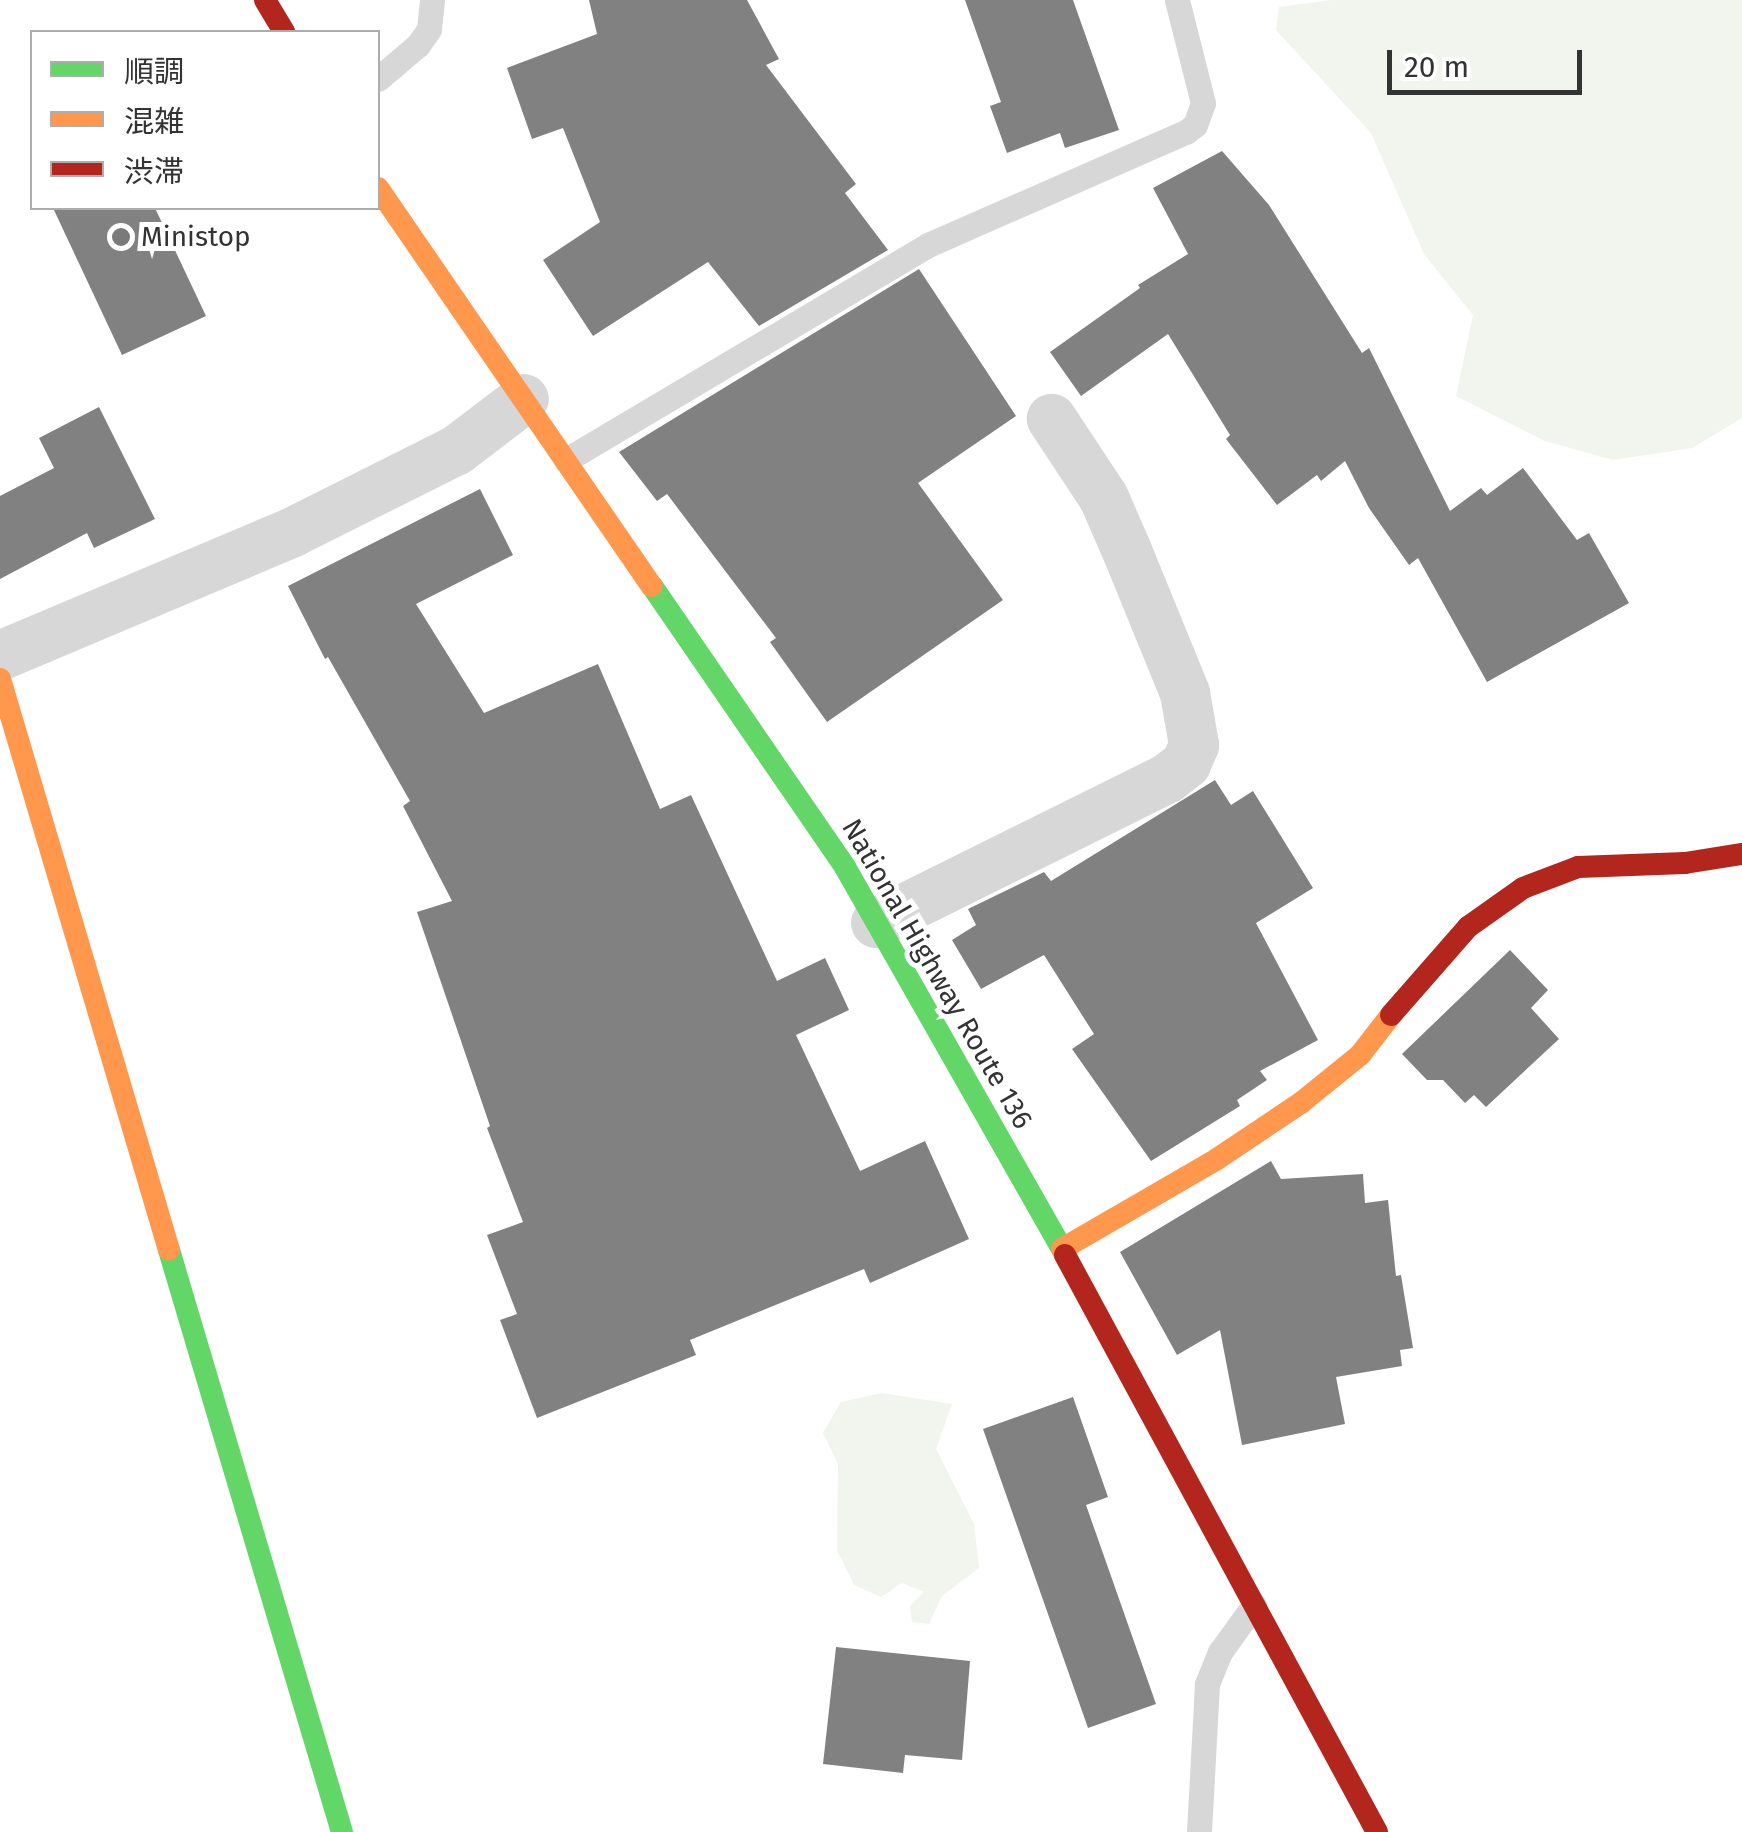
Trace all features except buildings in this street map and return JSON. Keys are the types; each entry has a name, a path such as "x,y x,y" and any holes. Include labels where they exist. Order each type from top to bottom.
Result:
{"main road":[{"path":"266,0 283,30"},
{"name":"National Highway Route 136","path":"380,191 845,867 1062,1249 1377,1832"},
{"path":"0,679 342,1832"},
{"path":"1062,1249 1217,1160 1302,1102 1360,1054 1418,980 1468,927 1524,888 1578,867 1684,864 1742,854"}],"street":[{"path":"0,656 293,532 457,450 524,399"},
{"path":"876,923 1168,778 1186,764 1194,746 1185,693 1128,551 1104,498 1052,419"}],"lane":[{"path":"380,76 418,46 430,29 432,0"},
{"path":"566,460 928,245 1195,126 1203,104 1177,0"},
{"path":"1199,1832 1206,1684 1220,1652 1254,1605"}],"shaded area":[{"path":"1331,0 1742,0 1742,418 1692,448 1613,460 1545,441 1456,396 1473,315 1424,254 1371,133 1276,30 1279,7"},
{"path":"882,1393 952,1404 936,1449 974,1524 979,1568 942,1596 929,1624 912,1622 910,1606 924,1592 902,1583 881,1597 854,1585 837,1550 838,1464 823,1433 841,1402"}],"traffic: fast":[{"path":"652,586 845,867 1065,1255"},
{"path":"169,1250 342,1832"}],"traffic: slow":[{"path":"380,191 652,586"},
{"path":"0,679 169,1250"},
{"path":"1062,1249 1217,1159 1302,1102 1360,1055 1391,1015"}],"traffic: jam":[{"path":"265,0 283,30"},
{"path":"1391,1015 1468,927 1523,888 1578,867 1685,863 1742,854"},
{"path":"1065,1255 1377,1832"}],"place":[{"name":"Ministop","path":"121,237"}]}
